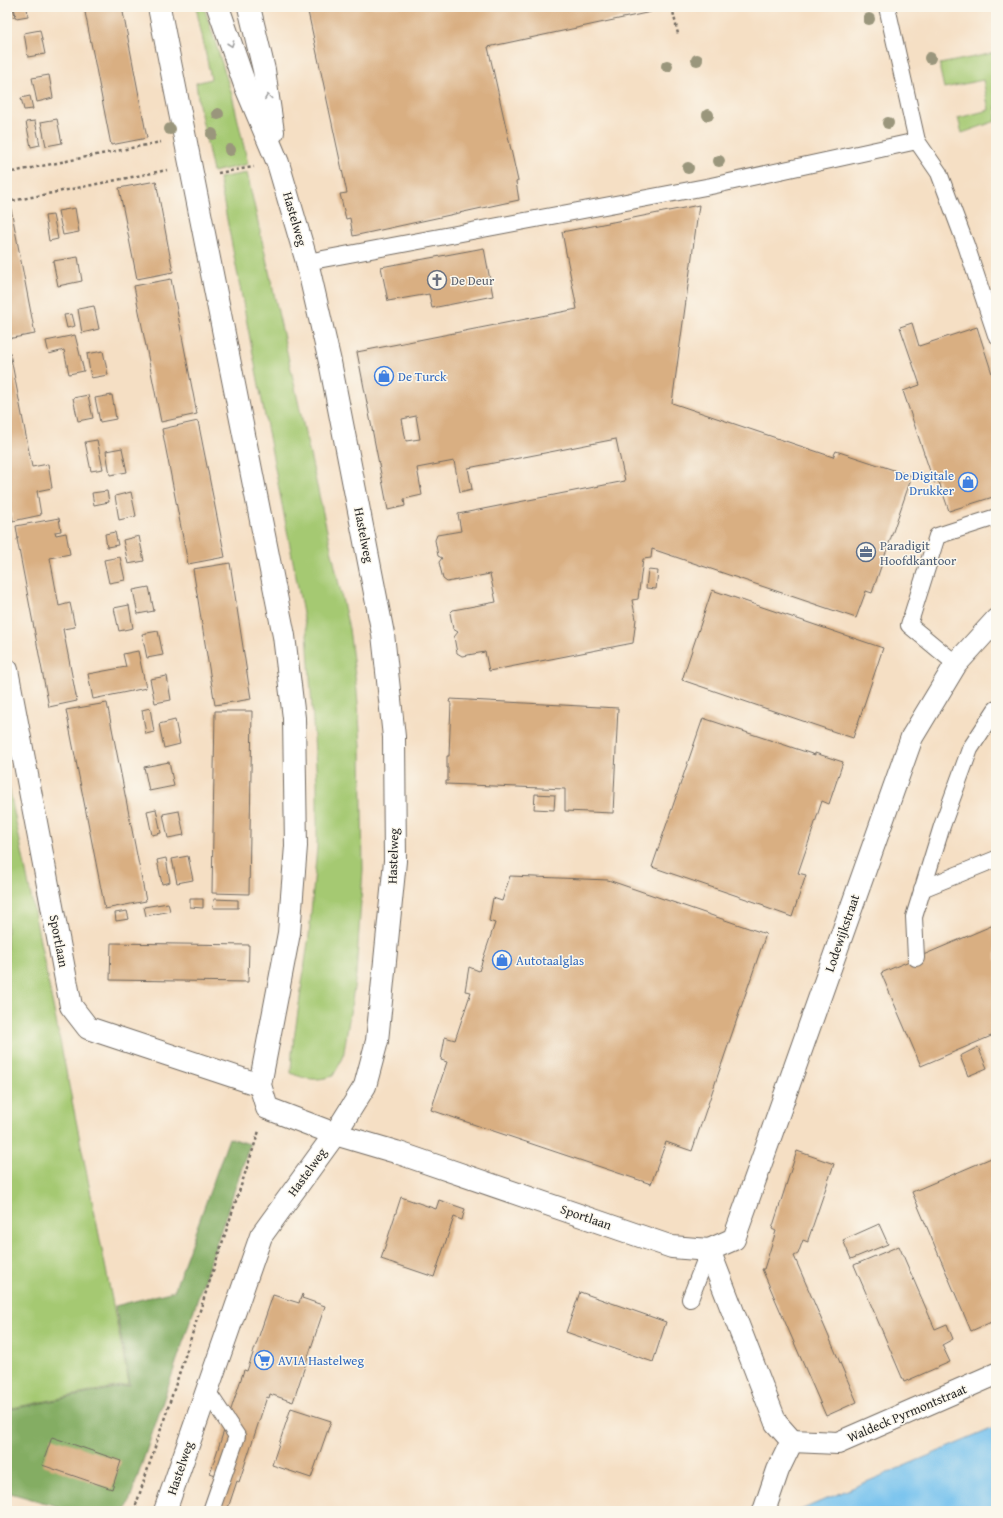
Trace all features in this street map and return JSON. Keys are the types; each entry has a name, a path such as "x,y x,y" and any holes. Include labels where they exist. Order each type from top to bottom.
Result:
{"street":[{"path":"160,7 284,636 294,718 296,846 288,933 260,1085 267,1108"},
{"name":"Hastelweg","path":"165,1511 261,1236 335,1134 365,1086 377,1041 395,861 394,736 383,634 330,362 307,262 278,163 244,85 218,7"},
{"name":"Hastelweg","path":"249,7 264,70 278,163"},
{"name":"Lodewijkstraat","path":"709,1250 734,1239 912,737 956,664 996,620"},
{"name":"Sportlaan","path":"7,670 71,1006 88,1028 260,1085"},
{"name":"Sportlaan","path":"267,1108 335,1134 396,1152 672,1247 709,1250"},
{"path":"709,1250 776,1423 792,1441 778,1470 764,1511"},
{"name":"Waldeck Pyrmontstraat","path":"792,1441 838,1443 996,1374"}],"lane":[{"path":"887,7 917,141 939,173 966,246 996,335"},
{"path":"307,262 711,186 917,141"},
{"path":"956,664 909,625 937,536 996,517"},
{"path":"916,958 914,917 942,826 970,749 996,708"},
{"path":"922,889 996,859"},
{"path":"690,1299 709,1250"},
{"path":"207,1391 237,1436 211,1511"}],"path":[{"path":"672,7 678,34"},
{"path":"7,173 185,138"},
{"path":"7,202 192,172 278,163"},
{"path":"134,1511 267,1108"},
{"path":"7,1506 23,1511"}],"green space":[{"path":"196,7 204,7 232,95 248,164 213,172 196,83 211,79"},
{"path":"994,53 996,64 996,121 962,133 958,118 989,110 983,80 944,88 940,64"},
{"path":"247,173 349,629 357,691 361,745 363,870 356,975 343,1058 333,1076 322,1079 307,1078 291,1073 292,1053 309,935 317,847 317,782 307,634 219,178"},
{"path":"7,777 129,1384 7,1409"},
{"path":"229,1138 250,1144 126,1511 74,1511 7,1492 7,1410 130,1385 115,1306 174,1291"}],"water":[{"path":"996,1427 996,1511 798,1511"}],"building":[{"path":"7,7 13,7 15,16 7,18"},
{"path":"14,7 27,7 28,16 16,18"},
{"path":"84,7 122,7 147,138 111,145"},
{"path":"307,7 650,7 651,12 488,47 518,181 516,182 519,200 353,236 350,218 346,219 340,194 347,193"},
{"path":"40,30 45,54 28,57 24,33"},
{"path":"49,75 53,98 37,102 32,78"},
{"path":"30,96 33,109 24,110 21,98"},
{"path":"57,119 62,143 46,146 41,122"},
{"path":"35,121 40,145 31,147 26,122"},
{"path":"156,181 173,272 137,279 119,188"},
{"path":"699,205 672,403 833,457 836,451 912,476 872,593 866,591 856,618 652,549 651,558 643,559 638,599 632,600 636,619 633,643 489,671 485,652 462,656 457,653 454,637 458,632 453,629 450,613 453,610 496,602 490,574 447,582 443,579 439,562 442,558 438,556 435,540 437,535 461,531 458,514 625,481 616,439 468,468 472,489 460,492 454,461 417,468 422,495 404,499 405,506 388,510 357,352 577,309 562,232","holes":["416,416 420,439 406,441 402,419"]},
{"path":"75,208 79,232 63,235 58,211"},
{"path":"11,209 35,334 7,339 7,210"},
{"path":"53,215 58,239 49,241 45,216"},
{"name":"De Deur","path":"484,248 493,296 432,308 429,294 388,301 381,267"},
{"path":"78,257 82,281 58,286 53,261"},
{"path":"171,279 197,414 161,422 134,286"},
{"path":"94,306 99,329 82,333 78,309"},
{"path":"72,314 75,326 67,328 64,315"},
{"path":"912,323 919,346 977,327 996,386 996,496 949,511 938,479 935,480 936,482 934,483 903,391 920,385 900,327"},
{"path":"75,335 84,371 69,374 64,350 49,354 46,341"},
{"path":"7,348 9,348 32,467 48,464 52,488 37,491 41,515 13,521 7,491"},
{"path":"103,351 108,375 91,378 87,354"},
{"path":"88,395 93,418 78,421 73,398"},
{"path":"112,395 116,419 100,422 95,398"},
{"path":"198,421 225,557 188,564 162,429"},
{"path":"97,440 103,469 91,471 85,442"},
{"path":"122,448 127,472 110,475 106,451"},
{"path":"107,491 109,502 94,505 92,493"},
{"path":"131,492 136,516 119,520 115,496"},
{"path":"59,518 61,531 55,532 56,535 66,533 70,554 50,558 59,606 70,603 75,627 63,629 77,701 49,707 17,539 16,526"},
{"path":"115,532 118,545 107,547 105,534"},
{"path":"139,536 144,561 128,564 123,540"},
{"path":"120,557 125,580 109,583 104,560"},
{"path":"230,563 251,699 215,705 193,569"},
{"path":"648,570 658,571 656,589 646,588"},
{"path":"149,587 154,611 138,614 133,590"},
{"path":"712,590 883,648 853,738 682,680"},
{"path":"129,605 133,628 119,631 114,608"},
{"path":"158,631 163,655 147,658 142,634"},
{"path":"138,651 146,688 93,699 88,674 126,667 123,654"},
{"path":"167,676 171,700 155,703 150,679"},
{"path":"450,699 618,708 613,813 565,811 565,789 446,784 446,781 448,781 447,756 449,756"},
{"path":"107,703 146,901 105,909 66,710"},
{"path":"150,708 154,732 146,734 142,710"},
{"path":"215,711 252,711 249,894 212,893"},
{"path":"703,718 815,755 815,753 843,762 829,804 822,801 798,873 806,875 792,917 764,907 764,905 652,867"},
{"path":"175,720 180,744 164,748 159,724"},
{"path":"169,762 174,786 149,791 144,767"},
{"path":"535,794 555,795 554,810 534,809"},
{"path":"156,809 161,833 152,835 147,811"},
{"path":"179,811 184,835 168,838 163,814"},
{"path":"188,856 193,880 177,883 172,859"},
{"path":"166,858 170,882 162,884 157,860"},
{"path":"510,876 608,880 766,934 692,1151 666,1142 651,1184 431,1110 447,1062 441,1060 445,1037 455,1040 471,992 465,991 469,967 479,971 495,923 489,921 493,898 502,901"},
{"path":"190,899 203,899 203,908 190,907"},
{"path":"214,899 238,900 238,908 213,908"},
{"path":"168,903 170,911 146,916 144,907"},
{"path":"127,911 129,919 116,921 115,913"},
{"path":"996,924 996,1034 921,1066 881,973"},
{"path":"111,943 249,945 248,982 110,980"},
{"path":"978,1047 987,1068 968,1076 960,1056"},
{"path":"797,1151 834,1164 808,1242 803,1240 798,1254 794,1256 857,1402 826,1416 762,1269 764,1269 776,1231 772,1229"},
{"path":"996,1156 996,1320 971,1331 912,1192"},
{"path":"401,1197 436,1209 439,1200 465,1209 462,1220 454,1217 434,1277 381,1259"},
{"path":"879,1224 888,1244 851,1259 843,1240"},
{"path":"899,1246 935,1329 947,1324 953,1339 942,1345 950,1362 904,1382 854,1265"},
{"path":"580,1292 666,1322 653,1362 566,1332"},
{"path":"302,1294 302,1298 325,1306 293,1402 270,1394 269,1398 267,1397 239,1482 237,1481 227,1511 207,1511 218,1476 210,1473 244,1370 247,1371 273,1295 299,1303"},
{"path":"291,1408 331,1421 311,1478 272,1465"},
{"path":"52,1437 121,1461 112,1489 42,1465"}],"place":[{"name":"De Deur","path":"437,280"},
{"name":"De Turck","path":"384,376"},
{"name":"De Digitale Drukker","path":"968,482"},
{"name":"Paradigit Hoofdkantoor","path":"866,552"},
{"name":"Autotaalglas","path":"502,960"},
{"name":"AVIA Hastelweg","path":"264,1360"}]}
